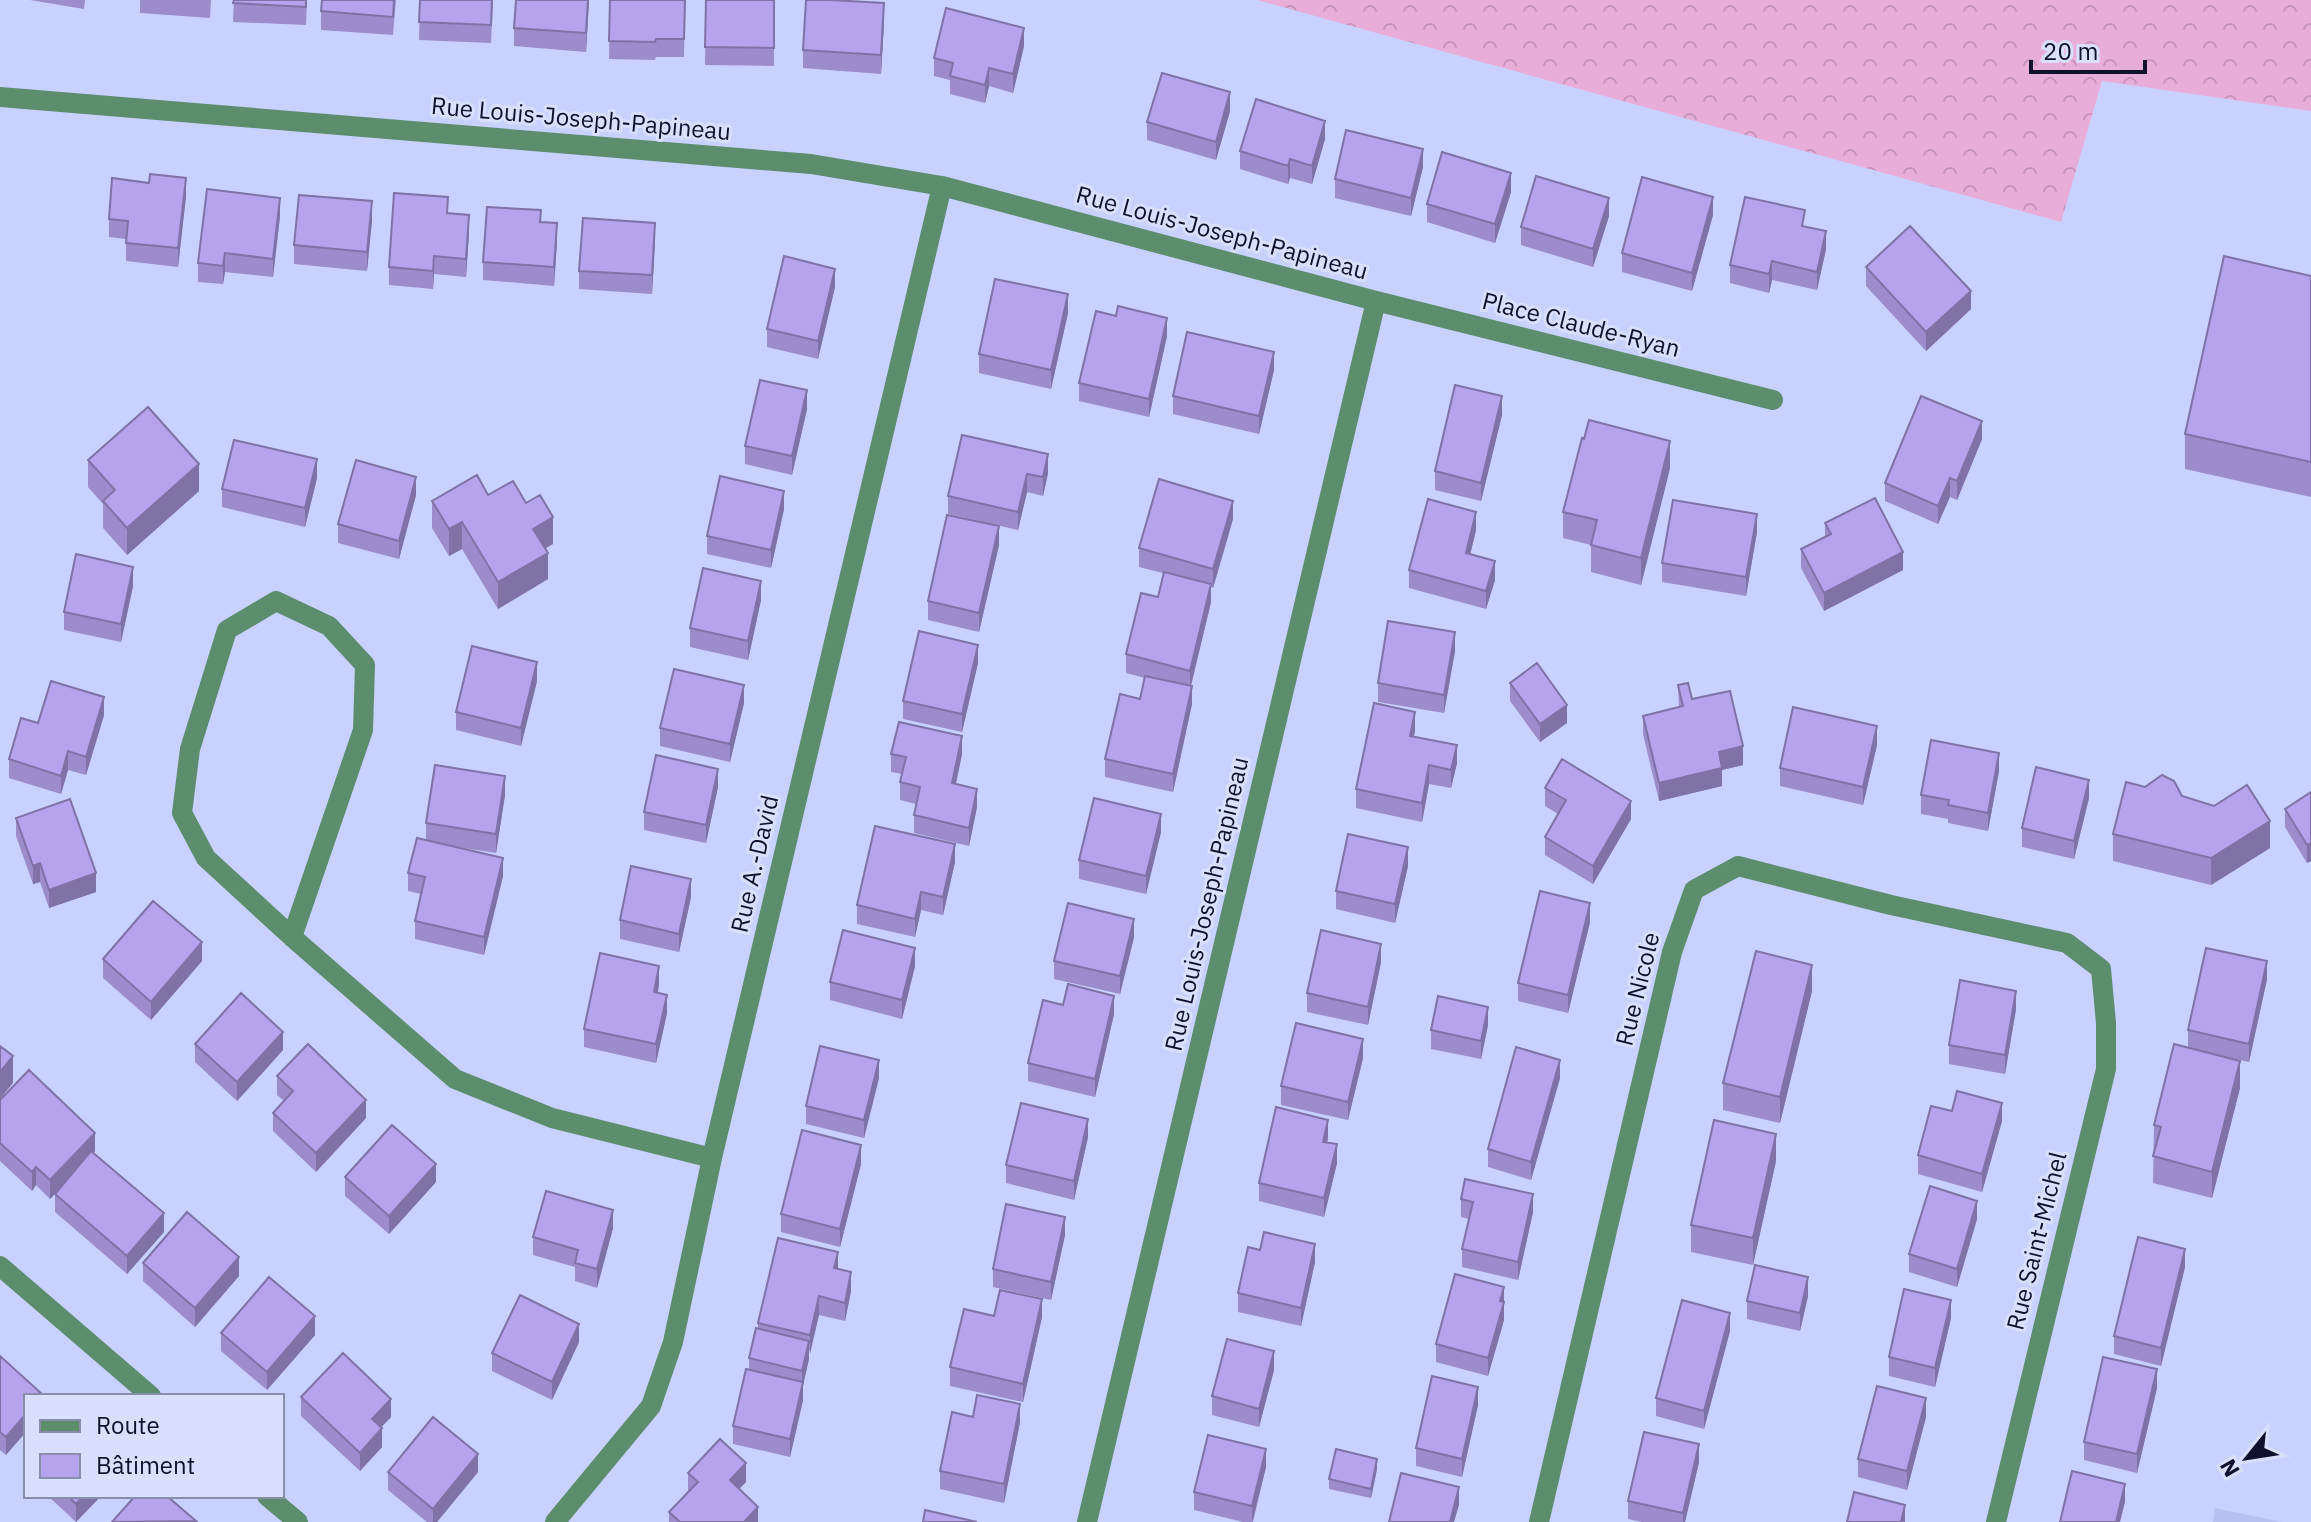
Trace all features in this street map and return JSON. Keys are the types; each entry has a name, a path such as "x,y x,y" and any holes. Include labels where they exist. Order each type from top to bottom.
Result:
{"street":[{"name":"Rue Louis-Joseph-Papineau","path":"0,97 811,164 942,186 1376,301 1087,1522"},
{"name":"Rue A.-David","path":"555,1522 651,1406 673,1342 712,1158 942,186"},
{"name":"Place Claude-Ryan","path":"1376,301 1773,400"},
{"path":"292,937 363,730 365,665 329,626 276,601 227,630 190,749 182,813 206,858 292,937 455,1079 552,1118 712,1158"},
{"name":"Rue Nicole","path":"1539,1522 1672,952 1694,890 1738,866 1891,905 2067,943 2101,969"},
{"name":"Rue Saint-Michel","path":"1996,1522 2106,1069 2101,969"},
{"path":"0,1266 149,1394"},
{"path":"269,1498 298,1522"}],"shaded area":[{"path":"2215,1508 2282,1522 2213,1522"}],"green space":[{"path":"1257,0 2311,0 2311,111 2102,81 2061,222"}],"building":[{"path":"234,0 306,0 306,7 233,3"},
{"path":"322,0 394,0 393,17 321,11"},
{"path":"420,0 492,0 491,25 419,22"},
{"path":"516,0 588,0 586,33 514,28"},
{"path":"610,0 685,0 684,39 609,41"},
{"path":"706,0 774,0 774,48 705,47"},
{"path":"806,0 884,3 881,55 803,50"},
{"path":"946,8 1024,28 1013,74 989,68 985,85 950,76 953,63 934,58"},
{"path":"1162,73 1230,92 1216,142 1147,122"},
{"path":"1256,99 1325,121 1312,166 1290,159 1288,166 1240,151"},
{"path":"1346,130 1423,149 1411,198 1335,179"},
{"path":"1442,152 1511,173 1495,224 1427,204"},
{"path":"150,174 186,178 178,248 126,243 128,221 109,219 112,178 149,183"},
{"path":"1536,176 1609,198 1593,249 1521,227"},
{"path":"1642,177 1713,197 1692,273 1622,253"},
{"path":"207,189 280,198 273,259 225,253 223,266 198,263"},
{"path":"394,193 448,197 447,213 469,215 466,259 434,256 433,271 389,267"},
{"path":"299,195 372,201 367,252 294,245"},
{"path":"1745,197 1805,210 1802,226 1826,231 1817,272 1772,261 1769,274 1730,265"},
{"path":"487,207 541,210 540,222 557,223 554,267 483,262"},
{"path":"583,218 655,223 652,275 579,271"},
{"path":"1910,226 1971,291 1926,332 1866,267"},
{"path":"784,256 835,269 818,341 767,329"},
{"path":"2224,256 2311,276 2311,462 2185,434"},
{"path":"995,279 1068,294 1051,370 979,354"},
{"path":"1118,306 1167,318 1149,399 1079,383 1096,311 1116,316"},
{"path":"1187,332 1274,352 1259,416 1173,396"},
{"path":"760,380 807,390 792,456 745,446"},
{"path":"1455,385 1502,396 1481,483 1435,471"},
{"path":"1921,396 1982,421 1957,481 1950,478 1938,506 1885,483"},
{"path":"148,407 199,464 127,528 103,501 115,490 88,460"},
{"path":"1589,420 1670,441 1641,558 1591,545 1597,520 1563,512"},
{"path":"962,435 1048,454 1043,477 1027,474 1018,512 948,496"},
{"path":"234,440 317,459 305,508 222,489"},
{"path":"356,460 416,477 399,541 338,524"},
{"path":"477,475 488,495 513,481 526,503 540,495 553,517 533,529 548,553 498,582 462,522 449,529 432,501"},
{"path":"720,476 784,491 771,550 707,536"},
{"path":"1159,479 1233,501 1213,569 1139,548"},
{"path":"1875,498 1903,552 1824,593 1801,549 1831,534 1825,523"},
{"path":"1428,499 1476,512 1466,553 1495,561 1486,591 1409,570"},
{"path":"1673,500 1757,514 1746,577 1662,563"},
{"path":"947,515 999,526 979,613 928,601"},
{"path":"76,554 133,567 121,624 64,612"},
{"path":"703,568 761,581 748,641 690,628"},
{"path":"1164,572 1211,584 1190,671 1126,654 1141,593 1158,597"},
{"path":"1388,621 1455,632 1444,695 1378,683"},
{"path":"919,631 978,645 962,714 903,701"},
{"path":"472,646 537,662 521,728 456,712"},
{"path":"1537,663 1567,705 1540,724 1510,683"},
{"path":"674,669 744,685 730,744 660,728"},
{"path":"1145,676 1192,686 1173,774 1105,759 1120,694 1140,699"},
{"path":"51,681 104,697 86,757 68,751 61,776 9,759 21,718 38,723"},
{"path":"1688,683 1692,699 1730,691 1743,746 1719,752 1722,768 1659,783 1643,716 1683,706 1678,685"},
{"path":"1374,703 1415,712 1410,736 1457,745 1451,770 1429,765 1422,803 1356,789"},
{"path":"1793,707 1877,726 1863,787 1780,768"},
{"path":"899,722 962,736 952,783 977,789 969,828 914,815 920,787 900,782 906,757 891,754"},
{"path":"1931,740 1999,753 1988,813 1948,805 1949,800 1921,795"},
{"path":"656,755 718,769 706,825 644,812"},
{"path":"1562,759 1631,801 1593,866 1545,837 1566,800 1545,788"},
{"path":"435,765 505,776 496,834 426,823"},
{"path":"2036,767 2089,780 2074,841 2022,828"},
{"path":"2162,775 2174,781 2182,796 2214,806 2247,785 2270,821 2211,858 2113,834 2126,782 2145,787"},
{"path":"2311,792 2311,843 2307,845 2285,809"},
{"path":"1094,798 1161,814 1146,876 1079,860"},
{"path":"70,799 96,873 49,890 40,863 33,866 16,818"},
{"path":"875,826 955,844 943,897 921,892 915,919 857,905"},
{"path":"1348,834 1408,847 1395,904 1336,891"},
{"path":"417,838 503,858 484,937 415,921 425,877 408,873"},
{"path":"631,866 691,879 679,934 620,920"},
{"path":"1540,891 1590,903 1568,995 1518,983"},
{"path":"153,901 202,942 151,1002 103,959"},
{"path":"1068,903 1134,919 1120,976 1054,961"},
{"path":"843,930 915,948 902,1000 830,982"},
{"path":"1321,930 1381,944 1368,1007 1307,993"},
{"path":"2206,948 2267,961 2249,1044 2188,1030"},
{"path":"1756,951 1812,965 1780,1097 1723,1083"},
{"path":"600,953 659,966 654,992 667,995 656,1044 584,1029"},
{"path":"1960,980 2016,991 2005,1055 1949,1045"},
{"path":"1068,984 1114,996 1095,1079 1028,1063 1043,1000 1063,1005"},
{"path":"241,993 283,1032 237,1082 195,1044"},
{"path":"1438,996 1488,1007 1481,1041 1431,1030"},
{"path":"1296,1023 1363,1039 1348,1102 1281,1086"},
{"path":"308,1044 366,1100 316,1153 273,1113 293,1091 277,1076"},
{"path":"2174,1044 2240,1061 2212,1172 2153,1156 2161,1127 2154,1125"},
{"path":"0,1046 13,1056 0,1072"},
{"path":"820,1046 879,1060 864,1120 806,1106"},
{"path":"1516,1047 1560,1060 1531,1162 1488,1149"},
{"path":"29,1070 95,1133 50,1180 36,1167 32,1172 0,1143 0,1100"},
{"path":"1957,1091 2002,1103 1982,1174 1918,1155 1931,1106 1952,1111"},
{"path":"1021,1103 1088,1119 1074,1181 1006,1165"},
{"path":"1276,1107 1328,1120 1323,1142 1337,1144 1324,1198 1259,1183"},
{"path":"1714,1120 1776,1134 1753,1238 1691,1225"},
{"path":"392,1125 436,1164 389,1216 345,1177"},
{"path":"802,1130 861,1145 840,1229 781,1214"},
{"path":"91,1151 164,1213 127,1256 55,1194"},
{"path":"1465,1179 1533,1194 1518,1262 1462,1249 1473,1202 1461,1199"},
{"path":"1930,1186 1977,1201 1957,1269 1909,1254"},
{"path":"546,1191 613,1210 597,1269 575,1263 578,1250 533,1237"},
{"path":"1006,1204 1065,1217 1051,1282 993,1269"},
{"path":"187,1212 239,1257 195,1308 143,1263"},
{"path":"1264,1232 1315,1244 1301,1308 1238,1293 1248,1247 1260,1250"},
{"path":"2138,1237 2185,1249 2161,1348 2114,1336"},
{"path":"778,1238 838,1252 834,1268 851,1272 845,1303 819,1296 810,1335 758,1323"},
{"path":"1755,1265 1808,1277 1800,1313 1747,1301"},
{"path":"1455,1274 1504,1287 1500,1301 1504,1302 1488,1358 1436,1344"},
{"path":"269,1277 315,1316 267,1372 221,1333"},
{"path":"1904,1289 1951,1300 1935,1368 1889,1357"},
{"path":"1000,1290 1042,1299 1023,1384 950,1367 964,1309 994,1316"},
{"path":"520,1295 579,1324 552,1382 492,1353"},
{"path":"1682,1300 1730,1313 1704,1411 1656,1398"},
{"path":"756,1328 809,1341 802,1371 749,1358"},
{"path":"1227,1339 1274,1351 1259,1409 1212,1396"},
{"path":"343,1353 391,1399 372,1419 382,1428 360,1453 301,1397"},
{"path":"0,1356 42,1394 24,1394 24,1416 6,1437 0,1432"},
{"path":"2103,1357 2157,1369 2137,1454 2084,1442"},
{"path":"746,1369 803,1382 790,1439 733,1426"},
{"path":"1432,1376 1478,1387 1462,1459 1416,1448"},
{"path":"1877,1386 1926,1398 1907,1471 1858,1459"},
{"path":"977,1395 1020,1404 1004,1484 940,1471 952,1412 973,1417"},
{"path":"433,1417 478,1454 433,1509 388,1472"},
{"path":"1644,1432 1699,1444 1683,1513 1628,1501"},
{"path":"1208,1435 1266,1449 1252,1506 1194,1492"},
{"path":"720,1439 746,1463 730,1480 758,1507 744,1522 680,1522 669,1512 698,1482 688,1473"},
{"path":"1336,1449 1377,1459 1371,1489 1329,1479"},
{"path":"2072,1471 2125,1484 2116,1522 2060,1522"},
{"path":"1401,1473 1459,1487 1450,1522 1389,1522"},
{"path":"1854,1492 1905,1505 1901,1522 1847,1522"},
{"path":"133,1498 169,1498 196,1521 112,1522"},
{"path":"925,1510 977,1522 923,1522"}]}
